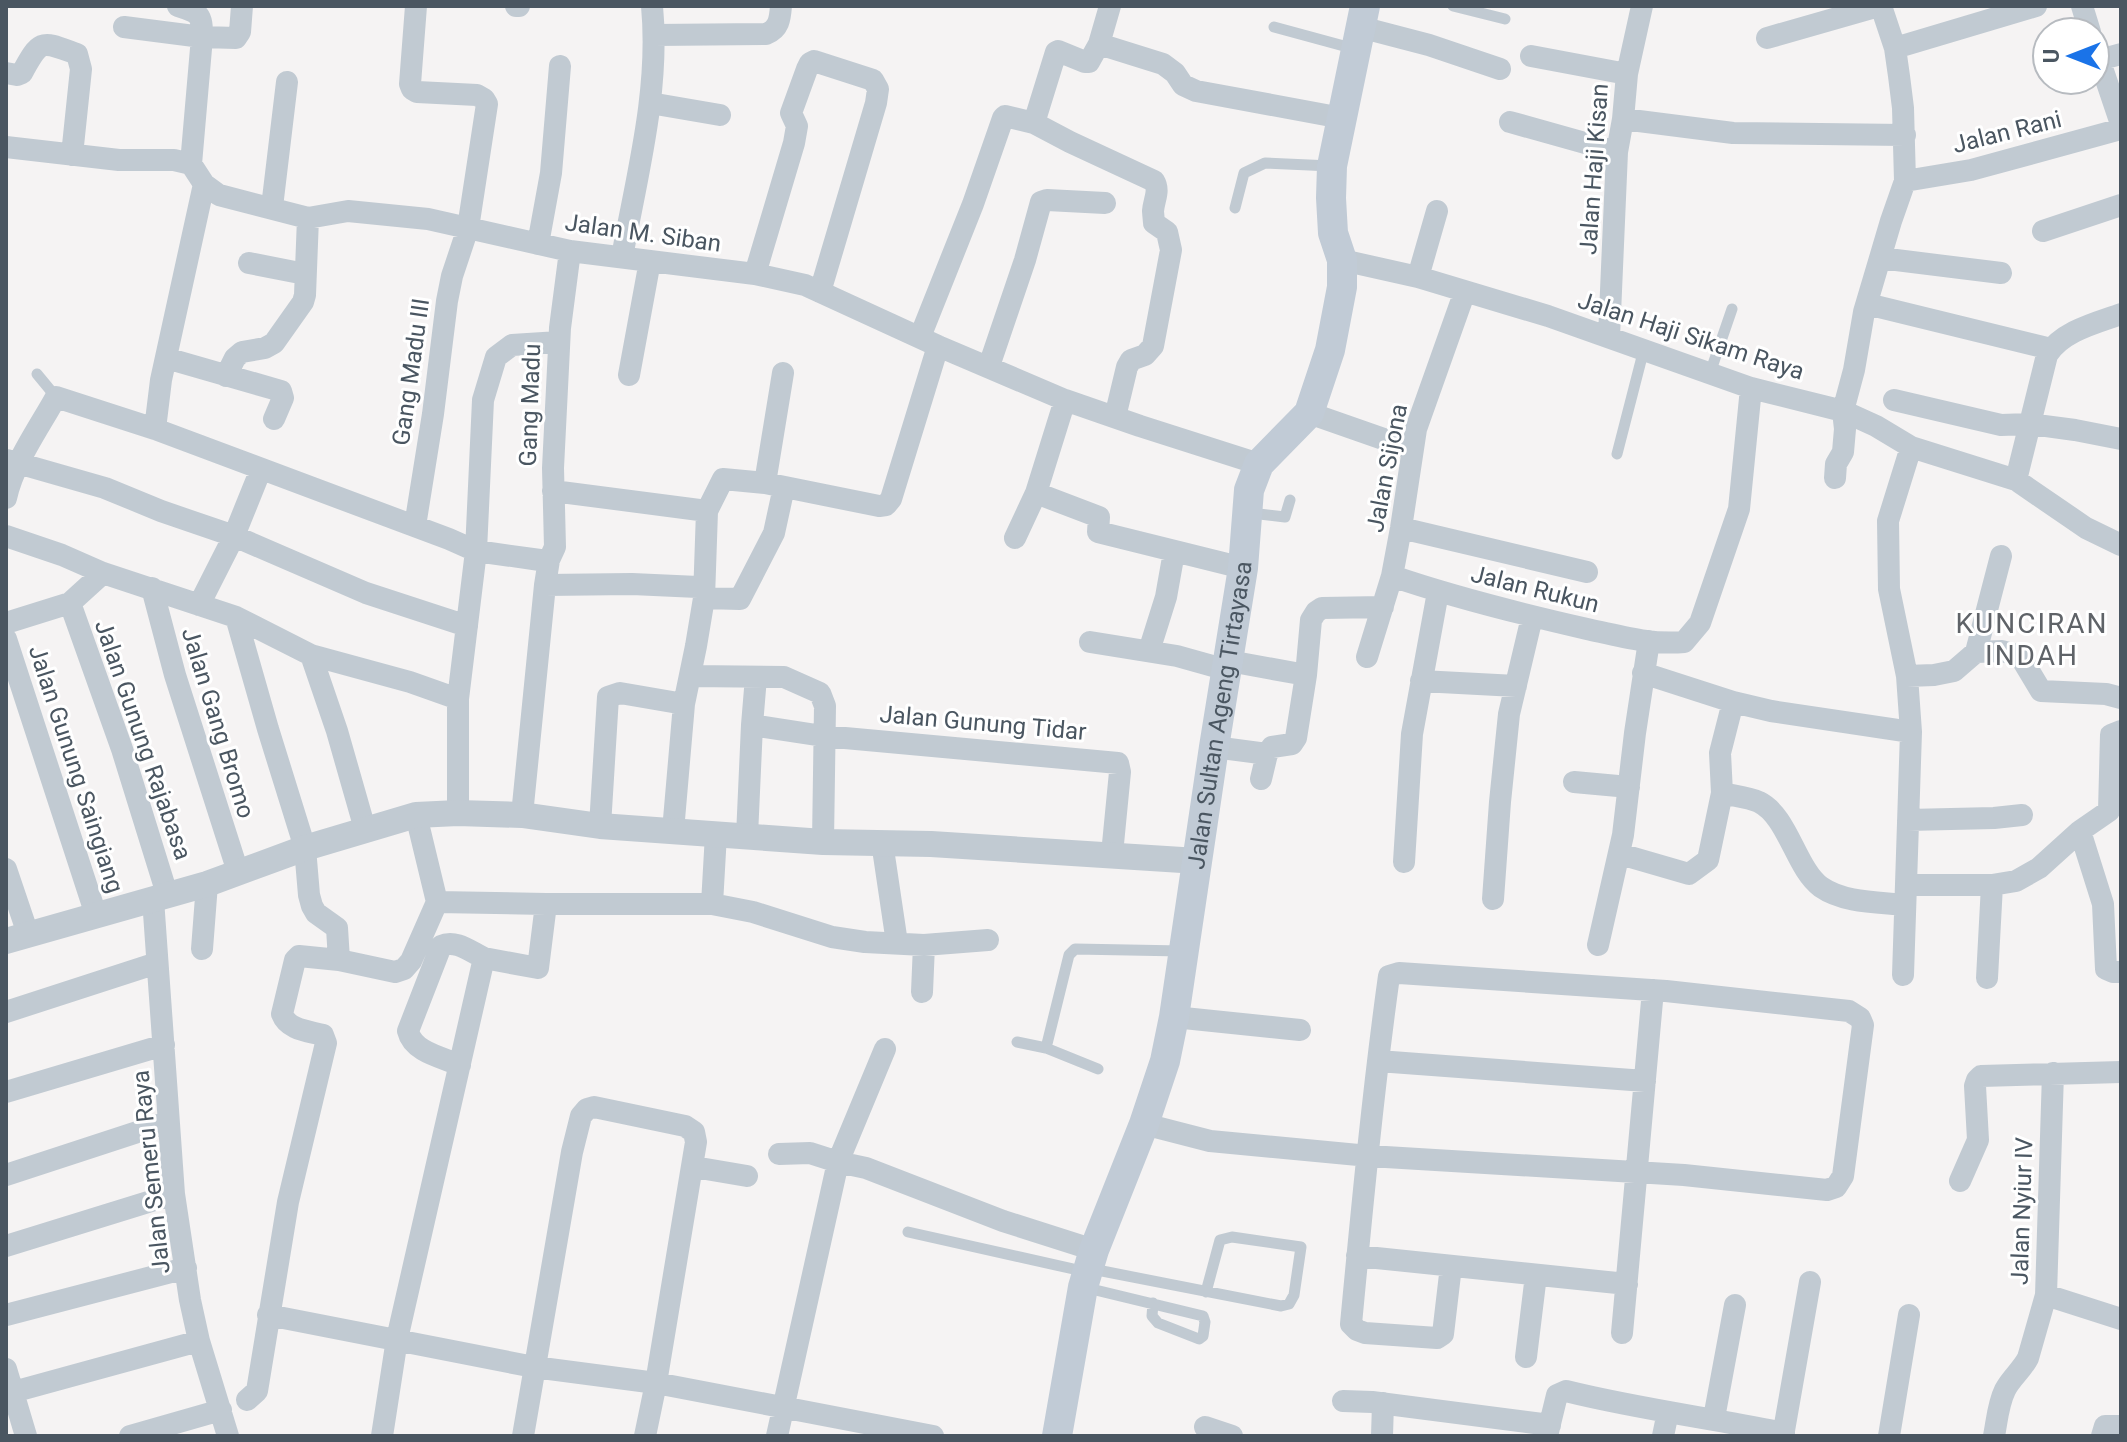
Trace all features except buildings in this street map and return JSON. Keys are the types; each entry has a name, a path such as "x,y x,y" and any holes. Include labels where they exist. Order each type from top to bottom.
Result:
{"main road":[{"name":"Jalan Sultan Ageng Tirtayasa","path":"1057,1436 1088,1269 1144,1124 1165,1061 1174,1017 1243,568 1249,490 1259,464 1309,413 1330,350 1342,287 1342,260 1333,233 1332,166 1360,27"}],"street":[{"path":"155,429 166,358 204,184 191,164 202,19 198,13 178,6"},
{"path":"124,27 236,38 240,32 242,6"},
{"name":"Gang Madu III","path":"415,526 447,301 468,228 487,104 477,95 417,92 412,89 416,6"},
{"path":"622,257 650,103 654,35 652,6"},
{"path":"654,35 766,34 776,27 781,6"},
{"path":"1034,123 1056,52 1089,62 1099,44 1110,6"},
{"name":"Jalan Haji Kisan","path":"1609,337 1617,152 1627,74 1642,6"},
{"path":"1767,38 1880,6 1895,48 1903,108 1905,181 1867,304 1843,411 1843,452 1836,464 1835,478"},
{"path":"1895,48 2036,6"},
{"path":"1360,27 1429,45 1500,69"},
{"path":"6,73 22,73 35,50 43,45 51,44 77,54 81,69 72,155"},
{"path":"1099,44 1163,64 1175,73 1183,85 1196,91 1342,118"},
{"path":"1531,56 1627,74"},
{"path":"755,274 794,143 797,126 791,113 807,69 814,61 873,80 878,89 820,292"},
{"path":"538,244 551,173 560,66"},
{"path":"2111,81 2121,126"},
{"path":"272,207 287,82"},
{"path":"650,103 720,115"},
{"path":"673,831 684,704 704,594 707,511 723,479 775,485 879,506 886,505 891,499 929,341 1005,116 1034,123 1157,184 1154,223 1167,232 1171,250 1153,346 1145,355 1131,360 1127,367 1115,417"},
{"path":"1623,119 1733,133 1905,135"},
{"path":"1510,122 1617,152"},
{"name":"Jalan Rani","path":"1905,181 1971,170 2121,126"},
{"path":"6,147 119,160 174,160 191,164"},
{"name":"Jalan M. Siban","path":"204,184 219,195 308,218 348,211 428,219 570,251 755,274 805,285 1065,400 1259,464"},
{"path":"989,366 1041,202 1105,203"},
{"path":"2043,231 2121,205"},
{"path":"1418,277 1437,211"},
{"path":"226,376 235,358 242,352 265,348 279,338 303,302 308,218"},
{"name":"Gang Madu","path":"522,812 545,585 549,560 555,547 553,491 559,342 570,251"},
{"path":"1880,258 2001,273"},
{"name":"Jalan Haji Sikam Raya","path":"1342,260 1418,277 1548,316 1751,388 1843,411 1911,447 2016,480 2086,528 2121,545"},
{"path":"629,375 650,261"},
{"path":"249,263 305,274"},
{"name":"Jalan Sijona","path":"1367,657 1392,576 1416,429 1465,291"},
{"path":"1867,304 2051,349"},
{"path":"2016,480 2047,355 2074,332 2121,314"},
{"path":"458,813 458,699 476,551 483,400 496,357 512,345 559,342"},
{"path":"166,358 281,391 283,398 274,419"},
{"path":"545,585 698,587 704,594 740,599 774,533 783,373"},
{"path":"1598,945 1620,854 1643,673 1659,642 1684,642 1700,623 1739,509 1751,388"},
{"path":"6,498 13,461 56,397 155,429 476,551 549,560"},
{"path":"1015,538 1036,493 1065,400"},
{"path":"1894,400 2001,425 2030,424 2121,439"},
{"path":"1309,413 1412,449"},
{"path":"1903,975 1911,732 1907,676 1889,589 1888,521 1911,447"},
{"path":"13,461 105,488 234,536 366,593 467,626"},
{"path":"199,605 234,536 261,469"},
{"path":"553,491 707,511"},
{"path":"1036,493 1099,517 1098,532 1243,568"},
{"path":"1401,528 1587,572"},
{"path":"6,536 103,573 236,617 311,655 410,682 458,699"},
{"path":"1149,651 1166,597 1174,552"},
{"path":"1907,676 1954,671 1976,652 2001,556"},
{"path":"6,623 70,603 103,573"},
{"name":"Jalan Rukun","path":"1392,576 1438,592 1532,617 1659,642"},
{"name":"Jalan Gang Bromo","path":"152,588 171,660 238,872"},
{"path":"1404,862 1412,734 1438,592"},
{"name":"Jalan Gunung Rajabasa","path":"70,603 122,749 160,896"},
{"path":"1261,779 1267,754 1272,747 1292,744 1296,738 1311,620 1316,612 1322,608 1383,607"},
{"path":"236,617 305,848 312,906 316,913 337,928 339,960"},
{"path":"1493,899 1509,714 1532,617"},
{"name":"Jalan Gunung Saingiang","path":"6,639 96,915"},
{"path":"1090,642 1228,666 1306,675"},
{"path":"1976,652 2002,651 2020,656 2041,691 2106,694 2121,698"},
{"path":"311,655 365,829"},
{"path":"1643,673 1771,711 1911,732"},
{"path":"690,676 784,677 820,693 825,706 823,842"},
{"path":"747,836 756,677"},
{"path":"1421,681 1516,686"},
{"path":"600,826 608,697 620,693 684,704"},
{"path":"1620,854 1689,874 1708,860 1722,793 1720,753 1733,702"},
{"name":"Jalan Gunung Tidar","path":"752,725 823,736 1118,763 1120,772 1112,854"},
{"path":"1722,793 1761,803 1791,840 1809,876 1822,888 1843,897 1906,895 1992,885 2016,881 2039,868 2080,831 2109,811 2111,735 2121,731"},
{"path":"1214,747 1267,754"},
{"path":"1574,782 1629,787"},
{"path":"6,869 17,938 207,884 305,848 416,815 522,812 600,826 823,842 882,842 1198,861"},
{"path":"247,1400 257,1391 288,1202 326,1043 323,1035 292,1027 285,1022 282,1014 295,960 299,956 339,960 395,972 404,969 411,961 437,902 416,815"},
{"path":"1908,820 2022,815"},
{"path":"2080,831 2112,903 2106,969 2121,972"},
{"path":"712,904 716,834"},
{"path":"882,842 897,943"},
{"path":"202,949 207,884"},
{"path":"1987,978 1992,885"},
{"name":"Jalan Semeru Raya","path":"160,896 157,963 174,1194 199,1341 228,1436"},
{"path":"437,902 712,904 753,912 832,937 865,942 924,945 988,940"},
{"path":"460,1065 415,1046 408,1031 441,946 454,944 484,958 538,968 546,904"},
{"path":"922,992 924,945"},
{"path":"382,1436 397,1339 484,958"},
{"path":"6,1012 157,963"},
{"path":"1144,1124 1210,1141 1369,1156 1636,1172 1827,1190 1836,1187 1843,1176 1863,1025 1860,1018 1849,1011 1653,990 1399,973 1389,976 1378,1061 1369,1156 1357,1256 1351,1324 1365,1333 1437,1338 1443,1334 1451,1266"},
{"path":"1622,1333 1653,990"},
{"path":"1174,1017 1300,1030"},
{"path":"6,1092 164,1045"},
{"path":"777,1436 838,1162 885,1049"},
{"path":"1378,1061 1645,1081"},
{"path":"1960,1181 1978,1140 1975,1086 1981,1076 2121,1072"},
{"name":"Jalan Nyiur IV","path":"1994,1436 2003,1395 2006,1387 2024,1368 2046,1295 2053,1073"},
{"path":"523,1436 572,1152 581,1116 594,1107 685,1126 694,1132 696,1142 645,1436"},
{"path":"6,1175 168,1122"},
{"path":"779,1154 810,1153 866,1168 1003,1221 1088,1269"},
{"path":"694,1167 747,1176"},
{"path":"6,1246 174,1194"},
{"path":"1357,1256 1627,1284"},
{"path":"6,1315 186,1268"},
{"path":"1526,1357 1536,1275"},
{"path":"1343,1401 1383,1403 1549,1430 1557,1395 1566,1391 1783,1434 1810,1282"},
{"path":"2046,1295 2121,1319"},
{"path":"1714,1418 1735,1305"},
{"path":"268,1315 534,1367 656,1383 933,1436"},
{"path":"1889,1436 1909,1315"},
{"path":"13,1392 199,1341"},
{"path":"6,1369 26,1436"},
{"path":"1382,1436 1383,1403"},
{"path":"130,1436 221,1410"},
{"path":"1663,1436 1668,1412"},
{"path":"2102,1436 2105,1426 2121,1426"},
{"path":"1205,1427 1232,1436"}],"lane":[{"path":"1453,6 1505,19"},
{"path":"1274,27 1360,27"},
{"path":"1235,208 1244,173 1265,163 1332,166"},
{"path":"1710,373 1732,309"},
{"path":"1617,454 1644,349"},
{"path":"37,374 56,397"},
{"path":"1246,513 1285,517 1290,500"},
{"path":"1046,1048 1069,955 1075,949 1184,951"},
{"path":"1017,1042 1046,1048 1098,1069"},
{"path":"908,1232 1088,1269 1206,1292 1281,1306 1289,1304 1294,1295 1301,1247 1232,1237 1220,1240 1206,1292"},
{"path":"1088,1269 1153,1303 1203,1316 1203,1336 1199,1339 1158,1323 1152,1316 1153,1303"}],"district":[{"name":"KUNCIRAN INDAH","path":"2032,639"}]}
